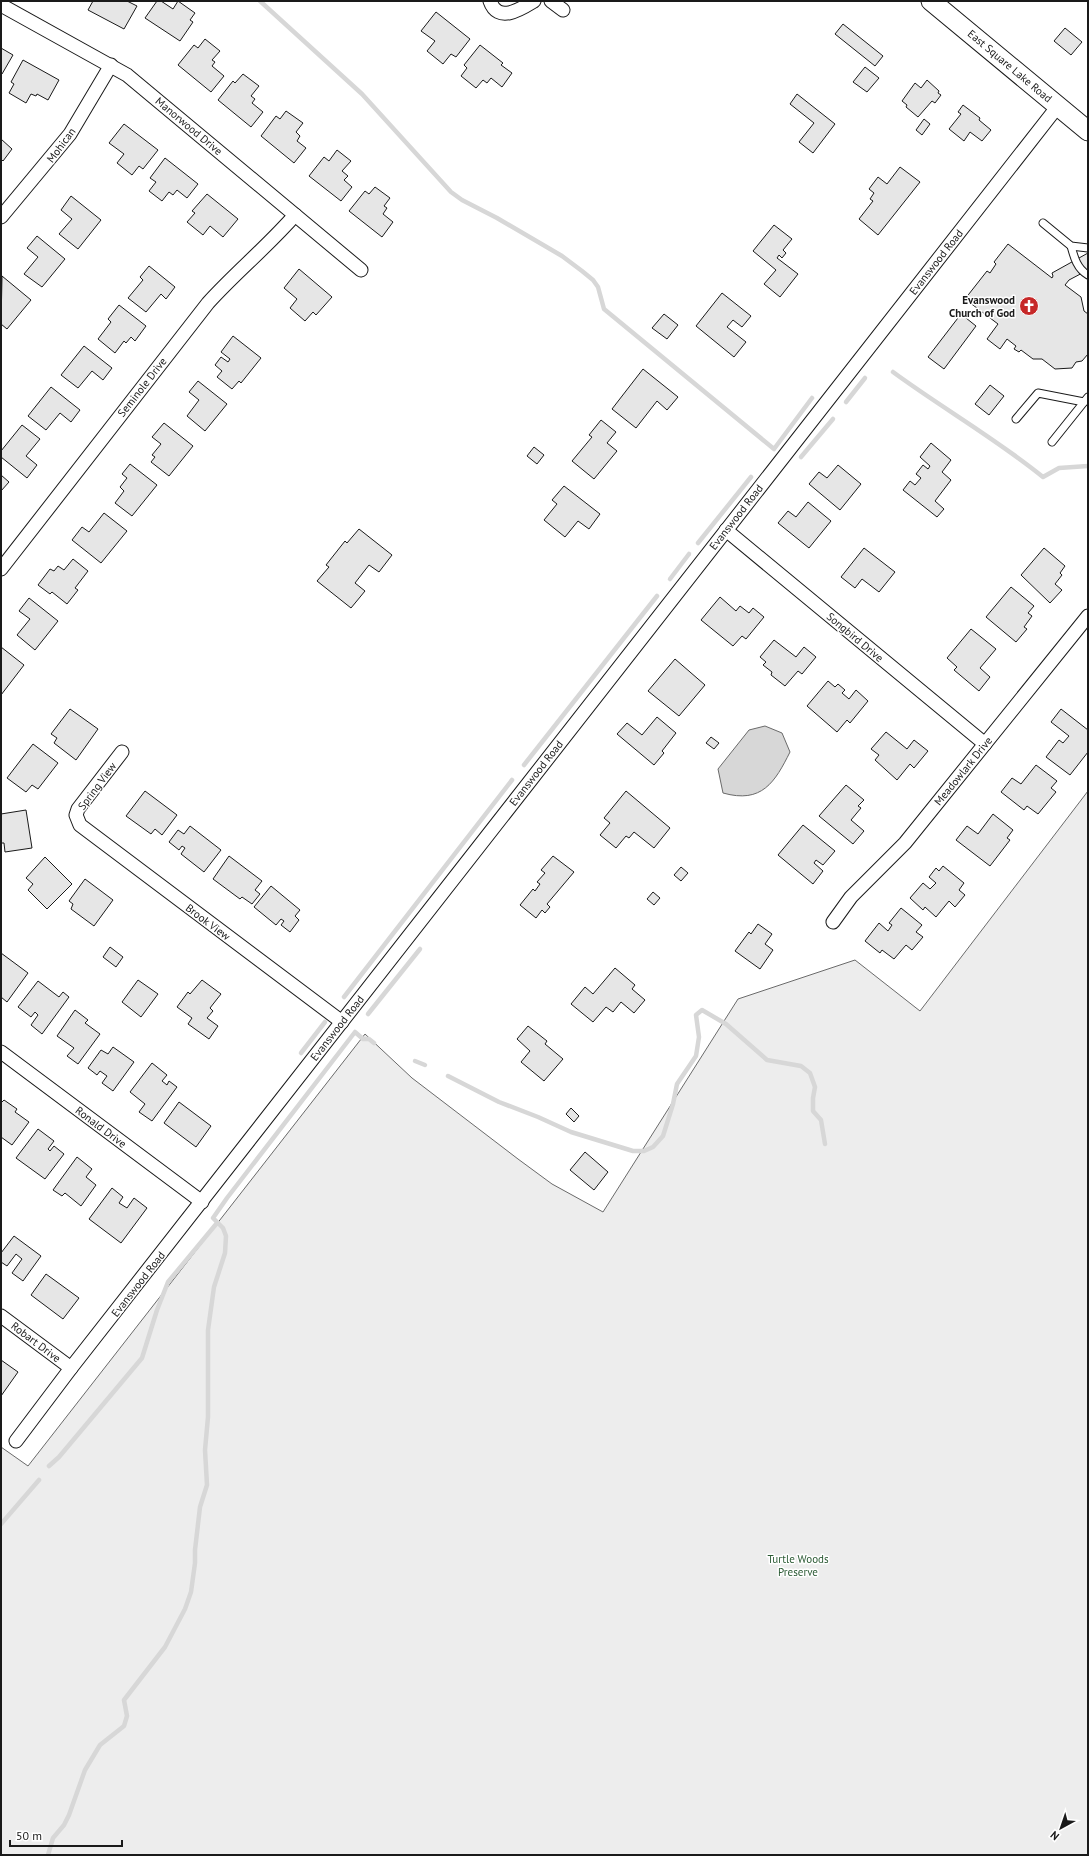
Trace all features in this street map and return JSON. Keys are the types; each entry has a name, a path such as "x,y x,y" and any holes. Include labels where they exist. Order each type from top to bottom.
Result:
{"main road":[{"name":"East Square Lake Road","path":"931,1 1088,131"}],"street":[{"path":"490,1 496,10 505,14 512,13 534,1"},
{"path":"551,1 563,10"},
{"name":"Manorwood Drive","path":"1,5 127,75 361,270"},
{"name":"Mohican","path":"1,217 70,134 111,65"},
{"name":"Evanswood Road","path":"16,1441 71,1368 1058,106"},
{"name":"Seminole Drive","path":"1,569 208,303 236,274 268,246 295,215"},
{"name":"Songbird Drive","path":"726,530 985,744"},
{"name":"Meadowlark Drive","path":"833,922 851,897 905,843 1088,616"},
{"name":"Spring View","path":"77,820 78,809 122,752"},
{"name":"Brook View","path":"77,820 85,830 342,1022"},
{"name":"Ronald Drive","path":"1,1052 202,1202"},
{"name":"Robart Drive","path":"1,1316 71,1368"}],"lane":[{"path":"1042,223 1070,246 1075,260 1084,273 1088,275"},
{"path":"1070,246 1088,248"},
{"path":"1016,419 1038,392 1086,400 1052,442"}],"green space":[{"name":"Turtle Woods Preserve","path":"1088,791 1088,1855 1,1855 1,1447 28,1466 365,1034 412,1078 518,1159 552,1184 603,1212 738,999 855,960 920,1011"}],"shaded area":[{"path":"765,726 782,733 790,752 779,773 766,788 757,793 736,796 723,793 718,769 749,730"}],"building":[{"path":"93,1 127,1 137,6 124,29 88,10"},
{"path":"157,1 161,1 173,9 178,1 195,13 190,20 193,22 180,41 145,18"},
{"path":"436,12 470,39 456,57 451,54 443,64 427,51 435,41 421,31"},
{"path":"843,24 883,56 875,66 835,34"},
{"path":"1065,28 1082,42 1071,55 1054,41"},
{"path":"205,39 220,51 212,60 215,62 212,66 224,76 211,92 178,65 194,45 198,48"},
{"path":"480,45 503,63 501,65 512,73 502,87 491,78 487,83 483,80 476,88 461,76 467,68 464,65"},
{"path":"1,48 13,55 2,74 1,74"},
{"path":"23,60 59,80 48,100 37,94 36,96 31,94 26,103 9,93 14,84 11,82"},
{"path":"865,67 879,78 867,92 853,82"},
{"path":"243,74 259,86 251,96 255,99 252,103 263,112 251,127 218,100 233,81 235,83"},
{"path":"927,80 939,91 938,93 941,95 935,103 932,101 918,117 906,107 907,105 902,101 915,83 921,88"},
{"path":"797,94 835,124 813,153 799,142 814,123 790,104"},
{"path":"963,105 980,118 979,120 991,130 982,141 970,132 964,141 949,129 961,114 958,112"},
{"path":"286,111 303,123 296,132 300,136 297,141 306,148 294,163 261,136 276,116 280,119"},
{"path":"924,119 930,124 922,135 916,130"},
{"path":"124,124 158,150 143,169 139,166 132,175 117,163 124,154 109,143"},
{"path":"1,139 12,149 3,161 1,159"},
{"path":"337,150 351,161 342,171 348,176 344,180 352,187 341,201 309,176 324,157 329,161"},
{"path":"165,158 198,184 187,198 177,190 173,195 169,192 162,201 149,191 156,182 150,178"},
{"path":"900,167 920,182 878,235 859,219 873,201 870,199 874,193 869,189 878,177 887,184"},
{"path":"375,187 390,198 384,206 387,208 383,214 393,222 382,237 349,211 365,191 369,194"},
{"path":"207,194 238,219 223,237 210,226 203,235 187,222 195,213 192,211"},
{"path":"71,196 101,220 78,249 59,234 72,219 61,210"},
{"path":"774,225 792,239 783,250 786,253 782,258 779,255 777,258 798,274 780,297 764,284 776,270 753,251"},
{"path":"37,236 65,259 42,287 24,274 38,257 27,248"},
{"name":"Evanswood Church of God","path":"1008,244 1052,278 1052,273 1088,253 1088,270 1069,280 1065,285 1081,297 1084,311 1088,314 1088,354 1082,361 1076,362 1072,368 1055,369 1042,359 1033,359 1021,350 1019,352 1014,349 1016,346 1007,339 1000,349 987,339 998,324 965,299 987,271 990,273 996,264 994,262"},
{"path":"149,266 175,287 166,299 161,294 146,312 128,298 143,280 140,277"},
{"path":"299,269 332,297 316,315 313,312 305,321 290,308 297,299 284,288"},
{"path":"2,276 31,300 7,329 1,324"},
{"path":"722,293 751,316 742,327 733,320 727,327 746,342 734,357 696,326"},
{"path":"119,305 146,326 135,341 131,337 126,343 124,341 115,353 98,339 111,322 108,319"},
{"path":"664,314 678,325 667,339 652,328"},
{"path":"961,314 976,326 944,369 928,357"},
{"path":"233,336 261,358 241,383 239,381 232,389 217,377 222,371 215,365 221,357 228,362 230,359 221,352"},
{"path":"84,346 112,368 103,380 92,371 78,388 61,375"},
{"path":"643,369 678,397 667,410 657,401 636,428 612,409"},
{"path":"198,381 227,404 205,431 187,416 199,400 189,392"},
{"path":"990,385 1004,396 989,415 975,404"},
{"path":"51,387 80,410 71,422 60,413 46,430 28,416"},
{"path":"601,420 616,432 607,443 617,451 594,479 572,461 592,437 589,435"},
{"path":"164,423 193,446 169,476 151,462 155,457 152,455 161,444 152,437"},
{"path":"22,425 40,439 26,456 37,465 27,478 1,457 1,451"},
{"path":"931,443 951,460 942,472 951,480 935,501 944,509 937,517 903,490 910,481 915,485 921,478 916,474 923,465 928,469 930,466 920,457"},
{"path":"534,447 544,455 537,464 527,456"},
{"path":"130,464 157,485 132,516 115,503 124,491 120,487 127,478 122,474"},
{"path":"838,465 861,484 840,510 809,484 819,472 827,478"},
{"path":"1,475 9,482 1,491"},
{"path":"564,486 600,514 589,529 578,521 565,537 544,520 557,504 552,500"},
{"path":"808,502 831,521 809,548 778,523 788,511 796,517"},
{"path":"104,513 127,531 101,563 72,540 82,527 89,532"},
{"path":"359,529 392,555 379,572 369,565 355,583 365,591 351,608 317,581 329,567 326,565 345,541 347,543"},
{"path":"864,548 895,572 879,592 862,579 855,588 841,577"},
{"path":"1044,548 1065,566 1060,573 1062,575 1055,584 1062,590 1050,603 1021,575"},
{"path":"73,559 88,571 75,588 78,590 67,604 52,592 50,594 38,585 50,569 54,571 58,566 64,570"},
{"path":"1011,587 1034,606 1028,613 1032,616 1024,627 1027,629 1016,642 986,617"},
{"path":"720,597 736,611 740,606 749,613 753,608 764,617 746,639 742,636 733,646 701,620"},
{"path":"29,598 58,621 35,650 17,635 30,619 19,611"},
{"path":"971,629 996,649 980,668 990,677 979,691 954,670 957,667 947,658"},
{"path":"774,640 796,657 804,647 816,657 802,674 798,671 785,686 771,675 772,672 763,665 766,662 760,657"},
{"path":"1,647 24,665 1,695"},
{"path":"675,659 705,685 679,716 648,691"},
{"path":"828,681 835,687 838,684 845,690 842,693 849,699 856,690 868,701 850,723 847,720 837,732 807,706"},
{"path":"70,709 98,729 76,760 54,743 57,738 51,734"},
{"path":"1061,709 1088,730 1088,752 1070,775 1046,757 1059,740 1063,743 1069,736 1051,722"},
{"path":"657,717 676,733 662,751 664,753 654,765 617,734 627,723 642,735"},
{"path":"886,732 907,749 914,740 928,751 914,768 910,764 897,780 875,760 879,755 871,749"},
{"path":"711,737 719,743 714,749 706,743"},
{"path":"33,744 58,763 38,789 32,785 26,792 7,778"},
{"path":"1036,765 1057,781 1051,788 1056,792 1038,814 1027,806 1024,810 1001,792 1012,778 1021,784"},
{"path":"846,785 864,800 858,806 861,808 851,820 864,831 853,844 819,816"},
{"path":"145,791 177,815 162,835 155,829 151,834 126,816"},
{"path":"626,791 670,828 654,848 634,832 629,838 626,836 616,848 600,835 610,823 604,818"},
{"path":"26,810 32,848 5,852 4,843 1,843 1,814"},
{"path":"993,814 1013,830 1007,838 1010,840 990,866 956,840 967,826 978,834"},
{"path":"803,825 835,851 823,865 816,860 814,863 823,871 813,884 778,855"},
{"path":"190,826 221,850 204,872 181,854 185,848 182,846 179,850 169,842 178,830 184,834"},
{"path":"229,856 262,881 255,890 260,894 252,904 242,897 240,899 213,879"},
{"path":"553,856 574,872 547,904 550,907 545,913 542,910 536,918 520,905 533,889 535,891 540,884 537,882 545,873 541,870"},
{"path":"45,857 72,884 47,909 28,890 33,884 26,878"},
{"path":"943,866 964,883 959,890 965,895 955,907 949,901 936,917 925,907 923,910 910,898 923,883 930,889 936,883 929,877 936,868 939,871"},
{"path":"681,867 688,873 681,881 674,875"},
{"path":"85,879 113,900 94,926 71,909 73,904 69,901"},
{"path":"271,886 300,910 295,916 299,920 290,932 281,925 284,921 281,919 276,925 254,907"},
{"path":"653,892 660,898 654,905 647,899"},
{"path":"901,908 922,925 916,932 923,937 912,950 906,945 894,959 882,950 880,953 865,941 879,923 888,931 892,925 889,923"},
{"path":"758,924 772,934 765,944 773,950 760,969 735,951 749,932 751,934"},
{"path":"110,947 123,957 116,967 103,957"},
{"path":"1,953 28,973 7,1002 1,997"},
{"path":"615,968 635,985 632,989 645,1000 634,1013 621,1002 613,1012 606,1007 593,1022 571,1004 585,987 593,994"},
{"path":"138,980 158,994 141,1017 122,1002"},
{"path":"202,980 221,994 210,1008 213,1011 207,1018 218,1026 209,1039 188,1024 192,1018 177,1007 188,992 190,994"},
{"path":"38,981 59,997 63,992 69,997 42,1034 31,1025 38,1015 35,1012 31,1017 18,1007"},
{"path":"75,1010 88,1020 85,1023 100,1034 78,1064 67,1056 74,1048 57,1036"},
{"path":"528,1026 547,1041 545,1044 563,1059 544,1081 521,1062 530,1051 517,1039"},
{"path":"113,1047 134,1062 113,1091 102,1083 107,1076 100,1071 97,1075 88,1068 101,1050 108,1054"},
{"path":"152,1063 167,1075 162,1081 167,1085 169,1081 177,1087 152,1121 139,1112 145,1104 130,1092"},
{"path":"4,1100 17,1109 15,1112 29,1122 12,1145 1,1137 1,1103"},
{"path":"179,1102 211,1126 196,1147 164,1123"},
{"path":"571,1108 579,1116 574,1122 566,1114"},
{"path":"38,1129 54,1141 48,1149 50,1151 54,1146 64,1154 45,1179 16,1158"},
{"path":"585,1152 608,1172 594,1190 570,1170"},
{"path":"77,1157 92,1169 86,1177 96,1185 81,1206 65,1193 62,1196 53,1190"},
{"path":"112,1188 123,1197 119,1203 127,1208 134,1198 147,1208 121,1243 89,1219"},
{"path":"14,1236 41,1256 23,1281 12,1273 22,1259 16,1254 7,1266 1,1262 1,1253"},
{"path":"46,1274 79,1298 63,1319 31,1295"},
{"path":"1,1360 18,1372 1,1396"}],"waterway":[{"path":"260,1 362,94 451,192 462,200 497,218 562,256 582,271 593,280 598,287 604,309 774,449 812,398"},
{"path":"893,372 1006,449 1043,477 1059,468 1088,466"},
{"path":"846,402 865,378"},
{"path":"801,457 833,419"},
{"path":"698,543 751,477"},
{"path":"670,579 689,554"},
{"path":"524,765 657,596"},
{"path":"344,997 512,780"},
{"path":"368,1014 420,949"},
{"path":"448,1076 499,1102 571,1132 633,1151 644,1151 653,1147 663,1136 673,1104 677,1084 696,1056 699,1037 696,1015 702,1010 726,1024 767,1060 801,1066 810,1073 815,1087 813,1111 821,1120 825,1144"},
{"path":"301,1053 325,1022"},
{"path":"48,1855 53,1838 64,1825 69,1815 85,1770 100,1745 124,1726 127,1716 124,1700 165,1647 185,1609 191,1592 200,1507 207,1485 205,1450 208,1417 208,1330 214,1287 225,1253 226,1236 223,1228 213,1218 355,1032 363,1039 369,1039 374,1043"},
{"path":"415,1061 425,1065"},
{"path":"49,1466 59,1457 142,1358 157,1310 168,1282 217,1223"},
{"path":"1,1524 39,1480"}],"place":[{"name":"Evanswood Church of God","path":"1029,306"}]}
